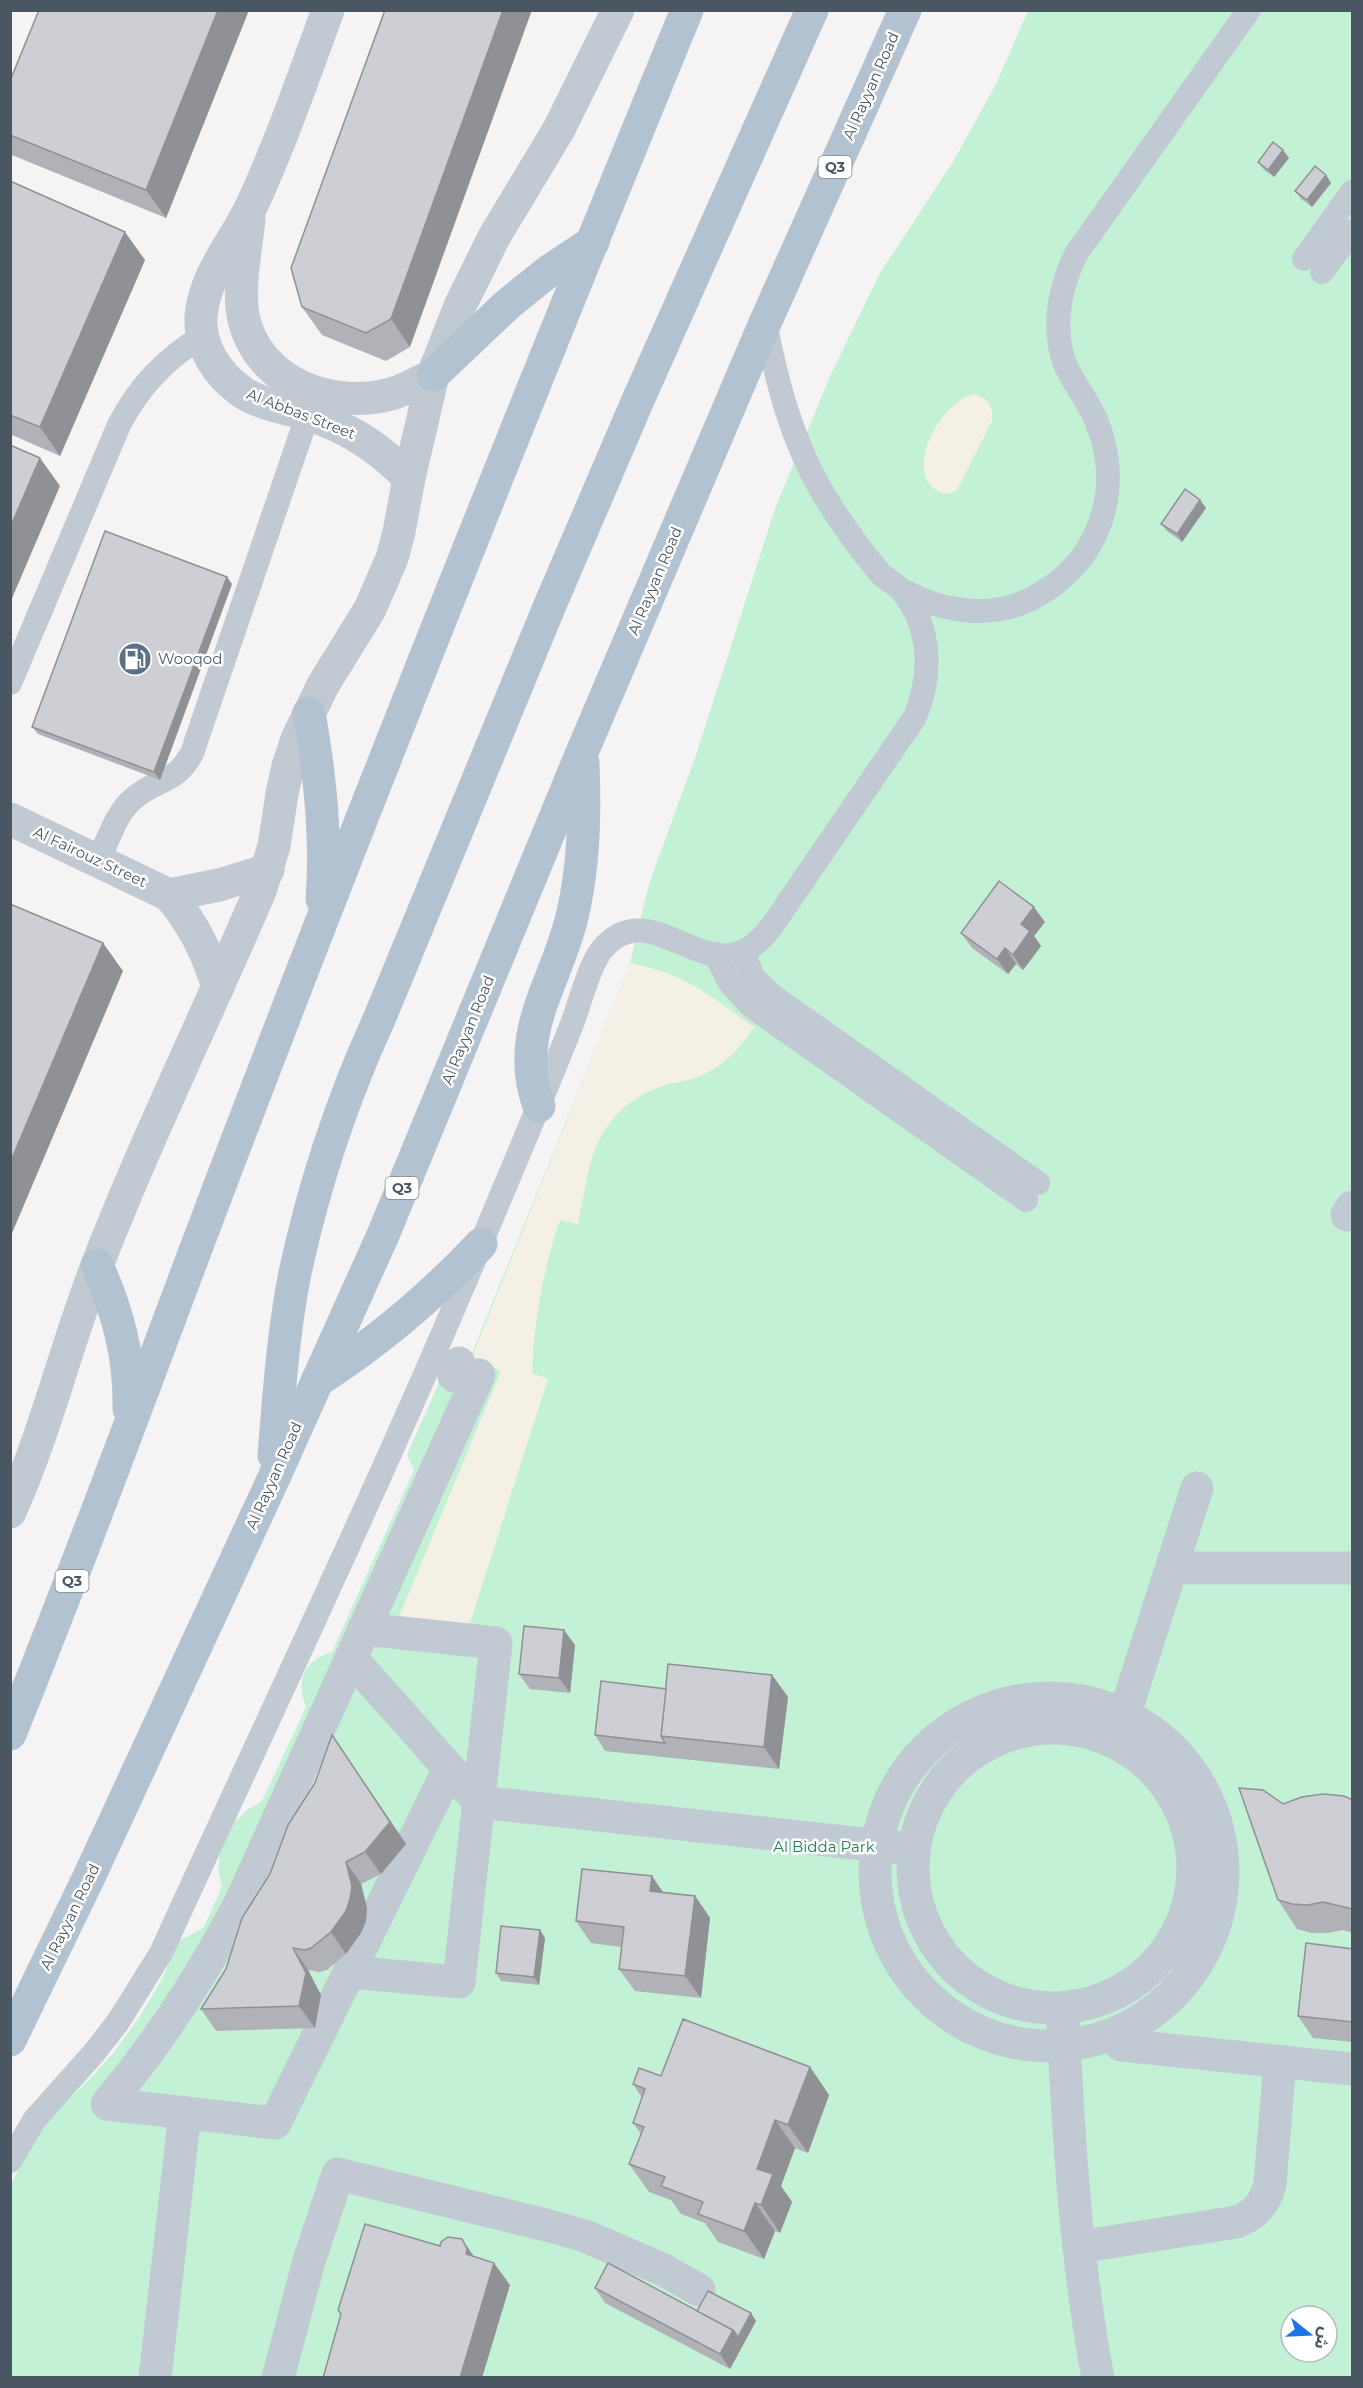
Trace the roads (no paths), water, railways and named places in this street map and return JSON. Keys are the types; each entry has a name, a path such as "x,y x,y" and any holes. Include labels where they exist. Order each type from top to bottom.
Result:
{"main road":[{"name":"Q3","path":"10,1734 69,1589 129,1425 320,925 490,495 687,10"},
{"path":"271,1484 284,1343 295,1275 316,1187 352,1079 380,1017 468,800 578,540 812,10"},
{"name":"Al Rayyan Road","path":"10,2040 88,1879 271,1484 387,1224 583,750 765,323 905,10"},
{"path":"433,375 508,304 549,271 593,242"},
{"path":"309,713 317,754 324,840 320,925"},
{"path":"539,1106 533,1088 530,1049 535,1020 562,952 579,885 584,850 583,750"},
{"path":"317,1381 387,1333 452,1276 481,1244"},
{"path":"97,1265 111,1295 127,1359 129,1425"}],"street":[{"name":"Al Abbas Street","path":"328,10 271,163 250,209 209,281 201,318 202,336 213,362 230,383 245,394 262,401 312,404 345,398 391,394 433,375"},
{"path":"10,1512 23,1483 97,1265 268,870 288,766 309,713 338,658 370,609 381,584 399,532 433,375 476,271 559,129 618,10"},
{"name":"Al Abbas Street","path":"250,209 242,297 243,314 248,331 264,361 291,382 332,423 374,445 409,478"},
{"name":"Al Fairouz Street","path":"10,819 170,895 186,915 199,938 218,987"},
{"path":"170,895 219,885 268,870"},
{"path":"449,1769 275,2123 107,2104 164,2032 225,1932 479,1375 454,1376 459,1362"},
{"path":"1120,1728 1197,1488"},
{"path":"1172,1568 1353,1568"},
{"path":"358,1643 449,1769 479,1802 914,1850"},
{"path":"349,1972 459,1982 496,1643 358,1643"},
{"path":"1039,1698 1068,1698 1097,1704 1120,1728 1139,1756 1159,1775 1175,1797 1186,1822 1192,1849 1221,1880 1219,1908 1211,1935 1199,1960 1189,1975 1164,2002 1142,2019 1117,2032 1091,2041 1064,2046 1035,2046 1007,2042 972,2028 932,2002 912,1980 885,1930 878,1903 876,1874 878,1845 884,1816 897,1789 912,1764 932,1743 956,1725 982,1711 1039,1698"},
{"path":"1120,1728 1091,1732 1038,1727 1012,1733 965,1758 946,1777 931,1799 914,1850 917,1902 926,1927 939,1950 957,1970 978,1986 1001,1999 1026,2006 1062,2007 1105,1998 1128,1986 1149,1971 1167,1950 1180,1928 1189,1903 1221,1880"},
{"path":"1062,2007 1072,2176 1079,2247 1098,2378"},
{"path":"1117,2032 1121,2045 1353,2069"},
{"path":"1079,2247 1236,2222 1246,2219 1254,2212 1267,2195 1270,2184 1280,2062"},
{"path":"155,2378 185,2113"},
{"path":"278,2378 309,2261 338,2174 585,2236 664,2270 699,2290"}],"lane":[{"path":"765,323 782,397 804,456 842,522 881,573 902,590 924,602 949,609 974,612 1000,609 1024,602 1048,590 1068,574 1084,554 1097,531 1105,507 1108,460 1095,416 1070,375 1061,351 1058,326 1059,301 1065,277 1076,254 1249,10"},
{"path":"1353,192 1313,266 1353,231"},
{"path":"10,683 119,425 131,403 145,382 162,365 202,336"},
{"path":"98,861 120,817 132,799 149,788 170,779 186,763 192,753 312,404"},
{"path":"10,2161 35,2119 93,2054 118,2022 161,1953 392,1446 481,1244 539,1106 596,957 609,942 625,932 639,930 661,935 715,954 729,956 754,946 772,926 915,717 922,700 926,681 927,649 918,618 902,590"},
{"path":"715,954 730,983 751,1006 1032,1192 774,997 754,978 742,952"}],"place":[{"name":"Wooqod","path":"135,659"}],"park label":[{"name":"Al Bidda Park","path":"824,1847"}]}
